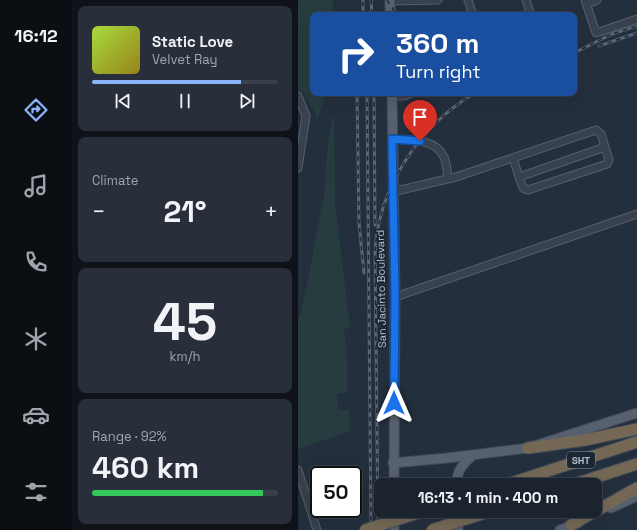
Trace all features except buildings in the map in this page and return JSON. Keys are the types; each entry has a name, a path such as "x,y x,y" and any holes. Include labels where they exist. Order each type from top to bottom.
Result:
{"highway":[{"path":"528,448 585,440 637,429"},
{"name":"SHT","path":"526,478 637,442"},
{"name":"SHT","path":"594,478 637,464"},
{"path":"571,525 637,488"},
{"path":"365,530 402,518"},
{"path":"432,530 469,518"}],"main road":[{"path":"390,1 390,12"},
{"name":"San Jacinto Boulevard","path":"392,96 392,192 395,297 394,478"},
{"path":"393,463 528,448 637,413"},
{"path":"458,478 459,469 464,462 473,455"},
{"path":"560,530 637,496"},
{"path":"394,518 394,530"},
{"path":"458,518 458,530"}],"street":[{"path":"390,1 437,0"},
{"path":"468,0 472,12"},
{"path":"526,0 530,12"},
{"path":"597,0 586,2 596,33 637,19"},
{"path":"298,96 306,116 298,168"},
{"path":"392,192 448,179 596,130 601,134 609,160 607,164 528,190 523,188 513,158"},
{"path":"392,139 432,144 439,149 444,158 448,179"},
{"path":"519,177 605,147"},
{"path":"395,297 637,214"},
{"path":"298,470 317,530"}],"green space":[{"path":"298,0 333,0 333,12 310,12 310,96 325,96 318,119 303,91 298,90"},
{"path":"333,116 335,203 350,328 344,329 347,357 347,393 337,394 338,410 349,410 351,431 298,449 298,320 308,280 324,195 328,143"}],"railway":[{"path":"363,0 363,12"},
{"path":"371,0 372,12"},
{"path":"387,0 395,12"},
{"path":"577,52 612,34 637,26"},
{"path":"599,46 637,33"},
{"path":"357,96 359,223 364,273"},
{"path":"367,96 371,530"},
{"path":"374,96 375,225"},
{"path":"378,530 375,253 378,229 384,205 393,183 405,161 436,123 471,96"}],"route":[{"path":"394,403 395,294 392,211 392,139 420,141"}]}
